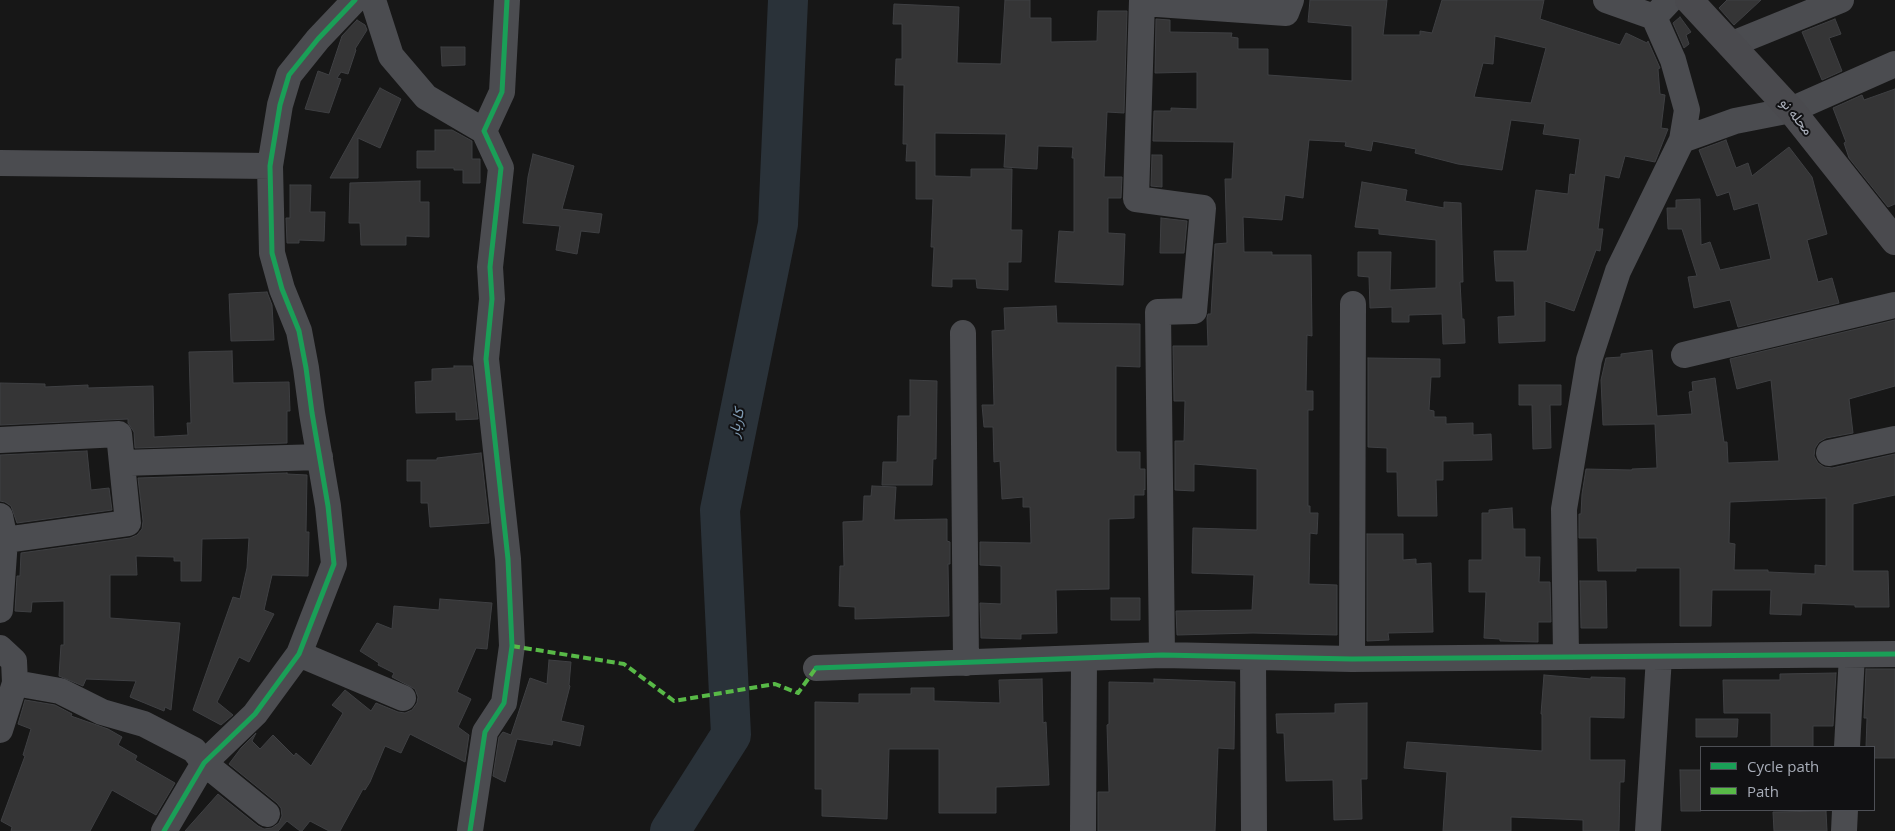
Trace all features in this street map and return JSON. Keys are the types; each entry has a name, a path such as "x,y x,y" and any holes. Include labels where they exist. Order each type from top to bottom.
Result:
{"street":[{"path":"164,831 204,763 255,714 300,654 334,564 328,506 299,331 282,289 272,253 270,166 280,105 289,75 318,38 355,0"},
{"path":"373,0 391,56 426,97 484,131 501,168 490,267 492,299 486,359 508,559 512,646 504,703 484,732 470,831"},
{"path":"484,131 502,92 507,0"},
{"path":"1162,655 1158,312 1194,310 1204,208 1136,199 1143,2 1286,13 1292,0"},
{"path":"1566,656 1564,508 1589,360 1618,271 1682,140 1687,110 1673,60 1662,9 1606,0"},
{"name":"محله نو","path":"1689,0 1791,110 1895,241"},
{"path":"1730,45 1841,0"},
{"path":"1682,140 1735,121 1791,110 1895,64"},
{"path":"0,163 270,166"},
{"path":"1352,659 1353,304"},
{"path":"1684,355 1895,305"},
{"path":"963,333 966,663"},
{"path":"0,440 119,434 128,524 2,528 0,610"},
{"path":"1829,453 1895,439"},
{"path":"122,463 320,457"},
{"path":"0,648 14,662 14,683 0,730"},
{"path":"300,654 403,698"},
{"path":"816,668 1162,655 1352,659 1895,654"},
{"path":"1847,746 1852,655"},
{"path":"1253,657 1254,831"},
{"path":"1648,831 1659,657"},
{"path":"1083,831 1084,659"},
{"path":"14,683 60,691 102,712 144,724 194,750 204,763 267,814"},
{"path":"1844,831 1845,811"}],"building":[{"path":"1005,0 1030,0 1030,18 1051,18 1051,42 1097,41 1098,11 1127,11 1124,113 1107,112 1104,177 1122,177 1121,198 1108,198 1108,233 1125,234 1123,285 1055,282 1059,231 1074,232 1073,147 1038,146 1037,169 1004,167 1006,134 935,133 935,176 971,177 971,169 1012,169 1011,230 1022,230 1021,262 1008,262 1008,290 977,288 976,279 952,279 952,287 932,286 934,247 931,247 933,199 916,199 916,161 906,161 907,144 903,144 904,85 895,85 896,59 902,59 902,24 893,24 894,4 959,7 957,63 1001,64"},
{"path":"1310,0 1387,0 1383,35 1420,35 1420,31 1432,33 1442,0 1544,0 1540,19 1620,45 1626,33 1647,43 1648,41 1660,68 1658,69 1660,94 1665,95 1661,128 1668,129 1655,162 1625,156 1619,178 1605,175 1598,229 1603,229 1600,251 1596,250 1574,311 1545,301 1545,341 1499,343 1498,317 1515,316 1514,281 1496,281 1494,251 1527,251 1536,190 1568,194 1570,174 1575,175 1580,139 1543,134 1545,124 1511,120 1502,170 1458,164 1415,153 1416,149 1373,141 1371,151 1345,146 1346,142 1309,140 1303,198 1285,195 1282,220 1243,217 1244,252 1272,252 1272,255 1311,255 1312,336 1307,335 1306,391 1313,391 1313,410 1308,410 1308,506 1310,506 1310,513 1318,513 1317,534 1310,533 1309,584 1337,585 1337,635 1253,633 1177,635 1176,611 1252,610 1254,575 1192,573 1193,528 1257,530 1257,469 1194,464 1194,491 1175,490 1175,441 1184,441 1185,401 1174,401 1173,346 1208,346 1207,318 1208,314 1211,314 1215,244 1227,243 1225,179 1232,179 1234,142 1153,141 1154,111 1171,111 1171,108 1197,109 1197,72 1155,73 1156,19 1170,20 1170,32 1232,33 1231,37 1238,38 1238,49 1268,49 1268,75 1352,81 1352,26 1308,22","holes":["1495,36 1546,48 1531,103 1474,97 1483,63 1493,64"]},
{"path":"1727,0 1761,0 1734,25 1719,8"},
{"path":"1680,17 1691,32 1686,35 1689,44 1684,48 1673,23"},
{"path":"1835,19 1841,34 1829,38 1842,71 1822,80 1802,32"},
{"path":"357,20 365,25 367,30 355,49 348,74 341,72 337,78 341,79 329,113 305,109 318,71 329,75 342,36"},
{"path":"441,47 465,47 465,65 442,66"},
{"path":"380,88 401,99 380,148 358,138 358,178 330,178"},
{"path":"1895,89 1895,204 1888,207 1849,158 1844,143 1846,142 1833,108 1862,95 1864,100"},
{"path":"435,130 452,130 472,141 472,159 480,159 480,183 463,183 463,170 454,170 454,168 417,168 417,151 435,151"},
{"path":"1726,140 1736,168 1748,163 1752,176 1789,147 1812,177 1827,234 1807,240 1818,282 1832,278 1839,303 1738,327 1730,300 1694,308 1688,277 1697,276 1682,229 1668,229 1667,208 1676,208 1676,200 1700,199 1701,245 1710,242 1720,270 1771,259 1758,203 1734,210 1729,192 1717,196 1699,150"},
{"path":"533,154 574,166 562,209 602,214 599,233 581,231 577,254 556,250 560,226 523,223 528,177"},
{"path":"1152,155 1162,155 1162,187 1151,186"},
{"path":"420,181 420,202 429,202 429,237 406,236 406,245 361,245 360,223 349,223 350,183"},
{"path":"1362,182 1407,190 1405,201 1444,208 1444,202 1461,203 1463,282 1460,282 1465,343 1443,344 1442,314 1409,315 1409,322 1392,322 1392,307 1370,308 1369,277 1358,276 1358,252 1391,252 1390,290 1436,288 1436,240 1379,234 1379,229 1355,227"},
{"path":"290,185 311,185 310,212 325,212 324,241 299,240 299,243 287,243 286,218 290,218"},
{"path":"1161,218 1187,221 1184,253 1160,253"},
{"path":"267,292 272,305 274,340 231,341 229,294"},
{"path":"1056,306 1057,323 1140,324 1140,367 1116,366 1116,450 1117,452 1140,452 1140,469 1145,469 1144,495 1134,495 1134,518 1109,519 1109,589 1056,590 1057,633 1021,634 1021,639 981,638 980,603 1001,604 1001,566 980,565 980,542 1031,543 1030,507 1023,507 1023,497 1002,499 1000,461 994,462 993,427 984,427 982,405 994,405 992,331 1005,330 1004,308"},
{"path":"1895,320 1895,386 1849,399 1853,433 1826,438 1819,442 1815,448 1814,456 1818,463 1824,467 1832,468 1895,454 1895,495 1853,504 1853,571 1888,571 1889,607 1855,607 1855,605 1802,603 1801,615 1770,614 1771,590 1712,590 1711,626 1680,626 1680,568 1636,568 1636,571 1598,571 1597,538 1579,538 1579,514 1581,514 1586,469 1632,470 1657,468 1655,424 1603,425 1601,380 1606,358 1621,357 1621,354 1652,350 1657,416 1692,414 1689,392 1693,391 1692,382 1715,378 1724,442 1727,442 1728,463 1779,461 1771,380 1737,389 1730,359","holes":["1826,498 1826,566 1815,565 1815,574 1768,572 1768,570 1734,570 1735,544 1729,543 1730,502"]},
{"path":"232,351 233,383 289,382 290,411 287,411 287,443 135,448 134,432 128,423 128,419 0,425 0,383 45,384 45,387 88,385 88,388 153,386 154,437 188,435 187,423 191,423 189,352"},
{"path":"1368,358 1440,359 1440,377 1431,377 1429,410 1434,411 1434,417 1446,417 1446,424 1473,423 1473,435 1491,434 1492,460 1443,461 1443,480 1436,480 1437,516 1398,516 1397,472 1387,472 1387,448 1368,447"},
{"path":"454,366 472,366 478,419 456,420 456,412 416,413 415,382 432,381 432,369 454,368"},
{"path":"910,380 937,381 936,459 933,459 932,485 882,485 883,462 897,462 898,416 910,416"},
{"path":"1519,385 1561,385 1561,405 1550,405 1551,448 1533,449 1532,405 1519,405"},
{"path":"87,451 91,490 109,488 112,510 17,523 11,506 0,501 0,455"},
{"path":"481,453 489,523 430,527 428,503 421,503 421,481 407,481 407,460 437,460 437,458"},
{"path":"287,473 307,475 306,532 309,532 308,576 272,575 264,610 274,614 249,662 239,657 217,702 233,715 221,725 193,710 233,597 240,599 247,568 249,538 202,539 201,581 181,581 181,561 174,561 174,557 136,556 137,575 110,575 110,618 180,623 171,710 165,707 164,711 130,697 136,681 86,679 83,686 59,676 61,645 64,645 64,601 32,602 31,612 15,611 17,576 20,576 21,553 130,538 137,535 142,529 143,521 138,478"},
{"path":"872,486 896,487 894,520 947,519 947,541 950,542 950,564 948,564 949,616 855,619 855,607 839,606 840,566 844,566 843,522 863,521 864,496 871,496"},
{"path":"1512,508 1513,529 1525,529 1525,557 1540,557 1539,582 1550,582 1551,622 1538,622 1538,642 1500,641 1500,639 1484,638 1486,592 1469,592 1469,560 1482,560 1482,513 1489,513 1489,510"},
{"path":"1367,534 1403,534 1403,560 1416,559 1416,564 1431,563 1433,632 1388,633 1389,640 1367,641"},
{"path":"1580,581 1606,581 1607,628 1581,628"},
{"path":"1111,598 1140,598 1140,620 1111,620"},
{"path":"440,599 492,603 487,649 476,648 457,692 471,699 458,727 469,735 465,762 410,734 401,753 385,746 370,782 365,790 363,789 340,831 329,831 310,821 300,831 287,821 278,831 185,831 218,794 264,829 272,828 279,823 282,816 281,808 277,803 229,764 256,733 252,741 260,749 273,735 294,756 296,753 311,766 343,713 332,705 345,690 371,711 376,703 398,712 405,713 412,710 417,703 418,697 415,689 392,677 394,673 378,665 379,663 360,651 377,623 392,629 394,606 439,610"},
{"path":"549,660 571,662 570,686 561,721 584,726 580,746 553,740 552,745 517,739 505,782 493,776 499,737 503,732 511,735 530,678 547,684"},
{"path":"1866,669 1895,669 1895,758 1875,758 1875,746 1866,746 1867,718 1864,718"},
{"path":"1836,673 1833,726 1813,726 1813,746 1771,746 1771,713 1724,713 1723,680 1780,680 1780,674"},
{"path":"1544,675 1591,679 1591,677 1625,678 1624,718 1590,717 1590,760 1625,760 1624,782 1620,782 1619,831 1583,831 1583,820 1511,817 1511,831 1443,831 1447,772 1404,768 1407,742 1542,751 1541,714"},
{"path":"1042,679 1043,723 1046,722 1049,785 996,787 996,813 939,813 939,749 889,749 887,819 822,816 822,789 815,789 815,702 859,703 859,694 911,694 911,688 934,688 934,701 1000,703 999,680"},
{"path":"1154,679 1235,682 1234,749 1218,748 1215,831 1098,831 1098,792 1109,792 1107,725 1109,724 1109,682 1154,683"},
{"path":"25,700 55,705 72,714 71,716 108,729 122,737 118,745 137,756 135,760 175,783 156,815 112,790 90,831 11,831 12,827 1,821 25,756 23,755 31,729 18,724"},
{"path":"1367,703 1367,779 1361,779 1362,819 1334,820 1333,780 1286,781 1284,733 1277,733 1276,714 1335,713 1335,704"},
{"path":"1696,719 1738,719 1737,737 1696,737"},
{"path":"1680,770 1700,770 1700,811 1681,811"},
{"path":"1826,811 1827,831 1774,831 1773,812"}],"waterway":[{"name":"کاربار","path":"670,831 731,735 720,510 778,224 788,0"}],"marked path":[{"path":"512,646 624,664 674,701 775,684 798,693 816,668"}],"cycle path":[{"path":"164,831 204,763 255,714 299,654 334,564 328,506 299,331 282,289 272,253 270,166 280,105 289,75 318,39 355,0"},
{"path":"470,831 485,732 504,703 512,646 508,559 486,359 492,299 490,267 501,168 484,131 502,92 507,0"},
{"path":"816,668 1162,655 1352,659 1895,654"}]}
